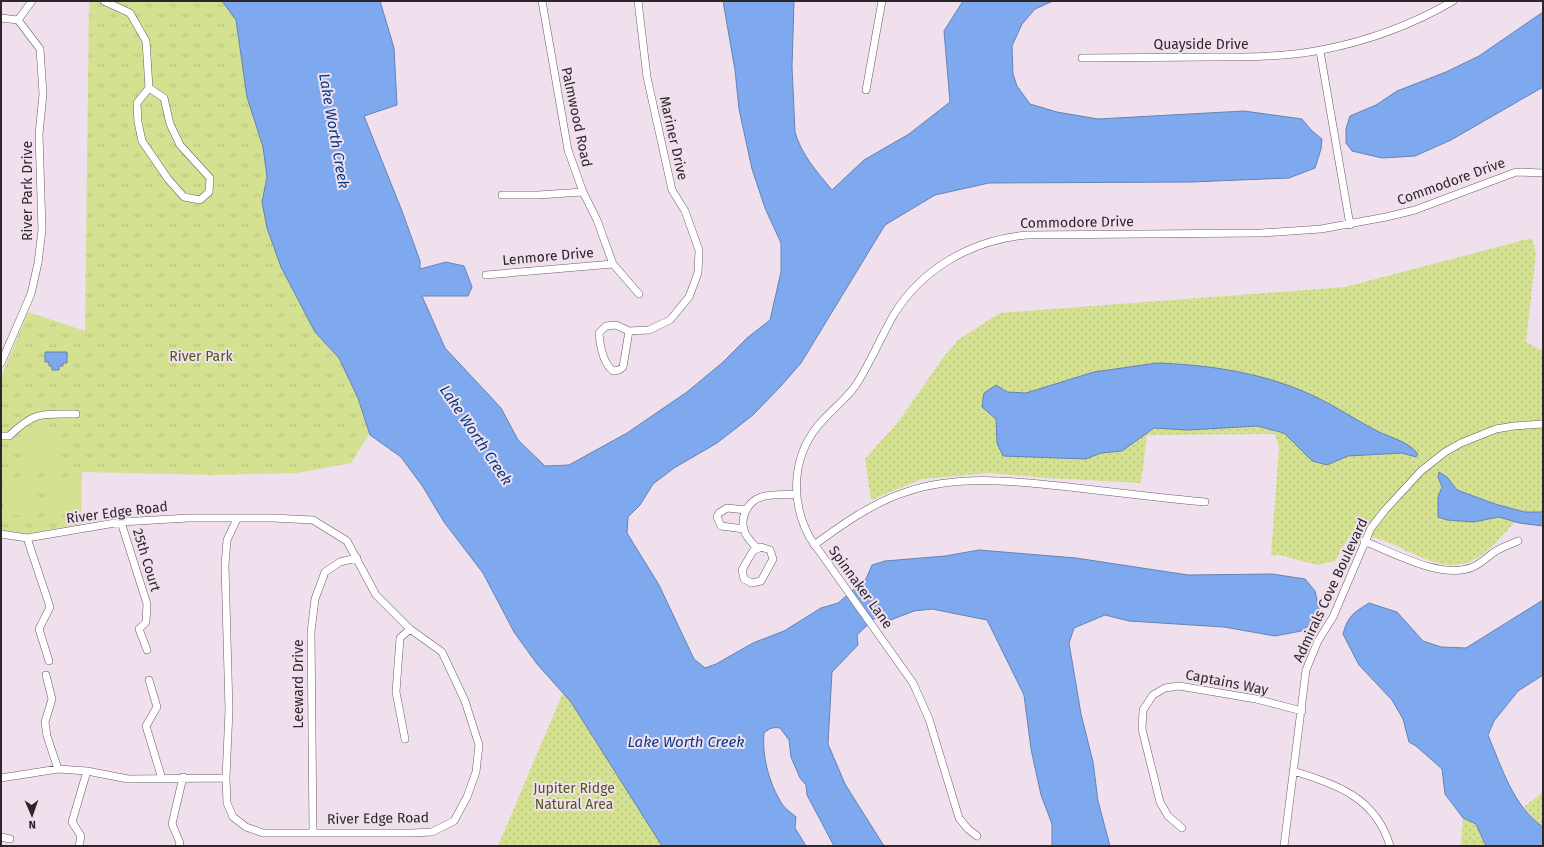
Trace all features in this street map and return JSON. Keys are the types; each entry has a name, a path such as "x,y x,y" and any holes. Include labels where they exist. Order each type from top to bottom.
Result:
{"street":[{"path":"1,18 18,20 32,1"},
{"path":"104,1 130,13 146,41 149,88 137,102 138,122 142,141 168,179 184,197 200,200 209,192 210,178 180,145 170,124 164,98 149,88"},
{"name":"Palmwood Road","path":"542,1 568,150 583,192 597,220 613,264 639,294"},
{"name":"Mariner Drive","path":"629,331 623,368 613,371 608,367 600,346 599,334 606,326 616,325 629,331 649,330 670,320 689,297 698,273 698,250 685,211 672,190 642,47 638,1"},
{"path":"866,90 882,1"},
{"name":"Quayside Drive","path":"1082,58 1264,56 1320,51 1391,31 1454,1"},
{"name":"River Park Drive","path":"1,363 31,294 38,263 42,230 39,134 43,94 40,49 18,20"},
{"path":"1320,51 1350,225"},
{"name":"Commodore Drive","path":"814,545 800,517 796,494 798,468 807,442 823,420 855,386 899,307 916,286 933,270 969,249 1004,238 1028,235 1261,233 1321,229 1350,225 1415,210 1471,190 1506,174 1526,171 1543,172"},
{"path":"502,195 538,195 583,192"},
{"name":"Lenmore Drive","path":"486,274 613,264"},
{"path":"1,436 8,436 25,421 40,414 76,414"},
{"name":"Admirals Cove Boulevard","path":"1284,846 1302,711 1304,680 1311,655 1332,618 1364,541 1385,510 1421,471 1445,452 1461,443 1496,430 1514,426 1543,424"},
{"name":"Spinnaker Lane","path":"976,836 964,826 960,818 934,733 922,701 903,667 814,545 846,521 884,500 924,487 956,481 996,481 1039,484 1205,502"},
{"path":"757,548 748,538 744,529 743,519 746,510 754,501 763,497 796,494"},
{"path":"744,529 721,526 717,517 719,512 727,508 746,510"},
{"name":"River Edge Road","path":"1,534 27,538 121,522 188,518 273,518 313,520 347,541 376,595 410,629 442,652 465,701 479,745 476,772 467,797 454,821 432,832 263,833 246,828 233,818 227,803 226,778 229,710 225,565 227,540 237,519"},
{"name":"25th Court","path":"121,522 147,604 146,622 139,629 147,650"},
{"path":"27,538 50,607 39,629 49,661"},
{"path":"1364,541 1434,569 1453,571 1471,568 1480,564 1496,551 1518,541"},
{"path":"761,547 770,550 773,559 761,581 752,583 744,579 742,570 757,548 761,547"},
{"name":"Leeward Drive","path":"314,832 311,648 315,599 325,572 340,562 356,558"},
{"path":"405,739 396,692 400,638 410,629"},
{"path":"46,675 52,699 45,722 47,736 58,769"},
{"path":"149,680 157,707 146,726 162,779"},
{"name":"Captains Way","path":"1182,828 1168,816 1157,792 1141,724 1143,710 1150,698 1161,690 1179,686 1256,699 1302,711"},
{"path":"1,778 58,769 87,771 128,779 162,779 183,777 226,778"},
{"path":"79,846 81,836 72,822 87,771"},
{"path":"1293,771 1337,785 1356,796 1381,824 1390,846"},
{"path":"179,846 180,843 172,824 183,777"},
{"path":"1,837 10,839"}],"green space":[{"name":"River Park","path":"89,1 225,1 239,21 338,348 373,428 351,463 297,473 215,475 82,472 81,524 27,534 1,530 1,380 28,312 85,331"},
{"path":"1532,238 1536,253 1526,342 1543,351 1543,512 1525,512 1495,504 1457,490 1447,477 1438,477 1442,487 1438,497 1447,520 1473,522 1499,517 1515,522 1487,551 1466,563 1454,565 1430,561 1385,541 1352,532 1335,561 1317,565 1280,555 1271,555 1279,447 1275,434 1147,435 1141,483 989,473 922,479 871,500 865,459 899,421 942,359 959,339 1000,313 1345,287"},
{"path":"21,434 56,434 56,471 21,470"},
{"path":"3,478 38,478 38,515 3,515"},
{"path":"46,478 81,478 80,514 46,514"},
{"name":"Jupiter Ridge Natural Area","path":"565,688 664,846 498,846"},
{"path":"1543,792 1543,827 1524,807"},
{"path":"1463,818 1476,824 1486,846 1461,846"}],"water":[{"name":"Lake Worth Creek","path":"222,1 380,1 394,48 397,105 364,116 402,211 420,261 420,269 446,262 464,266 472,287 468,296 422,296 445,348 501,408 518,440 545,466 569,465 627,433 687,392 722,363 747,338 770,320 781,272 781,243 765,208 752,169 739,109 735,70 723,1 794,1 792,67 795,132 805,155 815,170 832,190 864,160 909,134 950,102 944,31 963,1 1053,1 1035,9 1022,24 1012,46 1013,74 1017,86 1030,104 1057,112 1098,119 1244,111 1302,119 1311,130 1322,139 1321,149 1315,168 1289,178 1191,182 989,183 935,195 885,225 801,363 753,415 717,443 674,468 653,484 640,505 628,517 627,533 659,585 694,659 705,668 716,664 753,643 784,631 821,608 838,603 866,579 872,565 885,561 945,556 979,550 1076,558 1188,575 1272,574 1305,579 1315,591 1320,613 1316,621 1301,631 1275,636 1224,627 1129,621 1105,615 1074,628 1069,643 1081,714 1093,762 1098,801 1110,846 1052,846 1052,824 1041,795 1031,749 1024,695 987,620 932,609 914,611 888,621 875,618 857,635 858,645 832,672 828,744 845,784 884,846 834,846 807,795 806,785 800,778 791,757 789,740 780,728 775,728 764,733 764,751 767,770 777,796 782,804 796,817 795,828 806,846 662,846 571,702 537,664 514,632 483,573 444,522 423,487 401,457 370,435 358,398 339,358 315,332 281,267 267,228 262,202 267,177 263,147 247,97 236,20"},
{"path":"1543,12 1543,87 1451,140 1415,156 1382,158 1352,151 1346,143 1346,129 1350,116 1376,105 1397,91 1446,72 1479,56"},
{"path":"45,352 67,352 67,363 63,363 63,366 59,366 59,370 52,370 52,366 49,366 49,362 45,362"},
{"path":"1157,363 1218,368 1258,376 1278,382 1324,401 1377,431 1404,443 1418,454 1416,457 1402,453 1348,456 1327,465 1312,461 1284,433 1257,426 1188,430 1154,428 1122,451 1101,453 1086,459 1003,456 997,443 996,419 982,407 984,393 996,385 1007,392 1026,393 1094,372"},
{"path":"1439,472 1447,477 1457,490 1495,504 1525,512 1543,512 1543,526 1519,523 1499,517 1473,522 1447,520 1438,517 1438,497 1442,487 1438,477"},
{"path":"1543,600 1543,675 1518,691 1494,721 1488,735 1516,797 1533,818 1543,827 1543,846 1486,846 1476,824 1463,818 1445,794 1442,769 1416,746 1409,742 1403,719 1392,700 1359,665 1343,634 1349,619 1369,603 1397,612 1423,641 1441,647 1466,648"}]}
